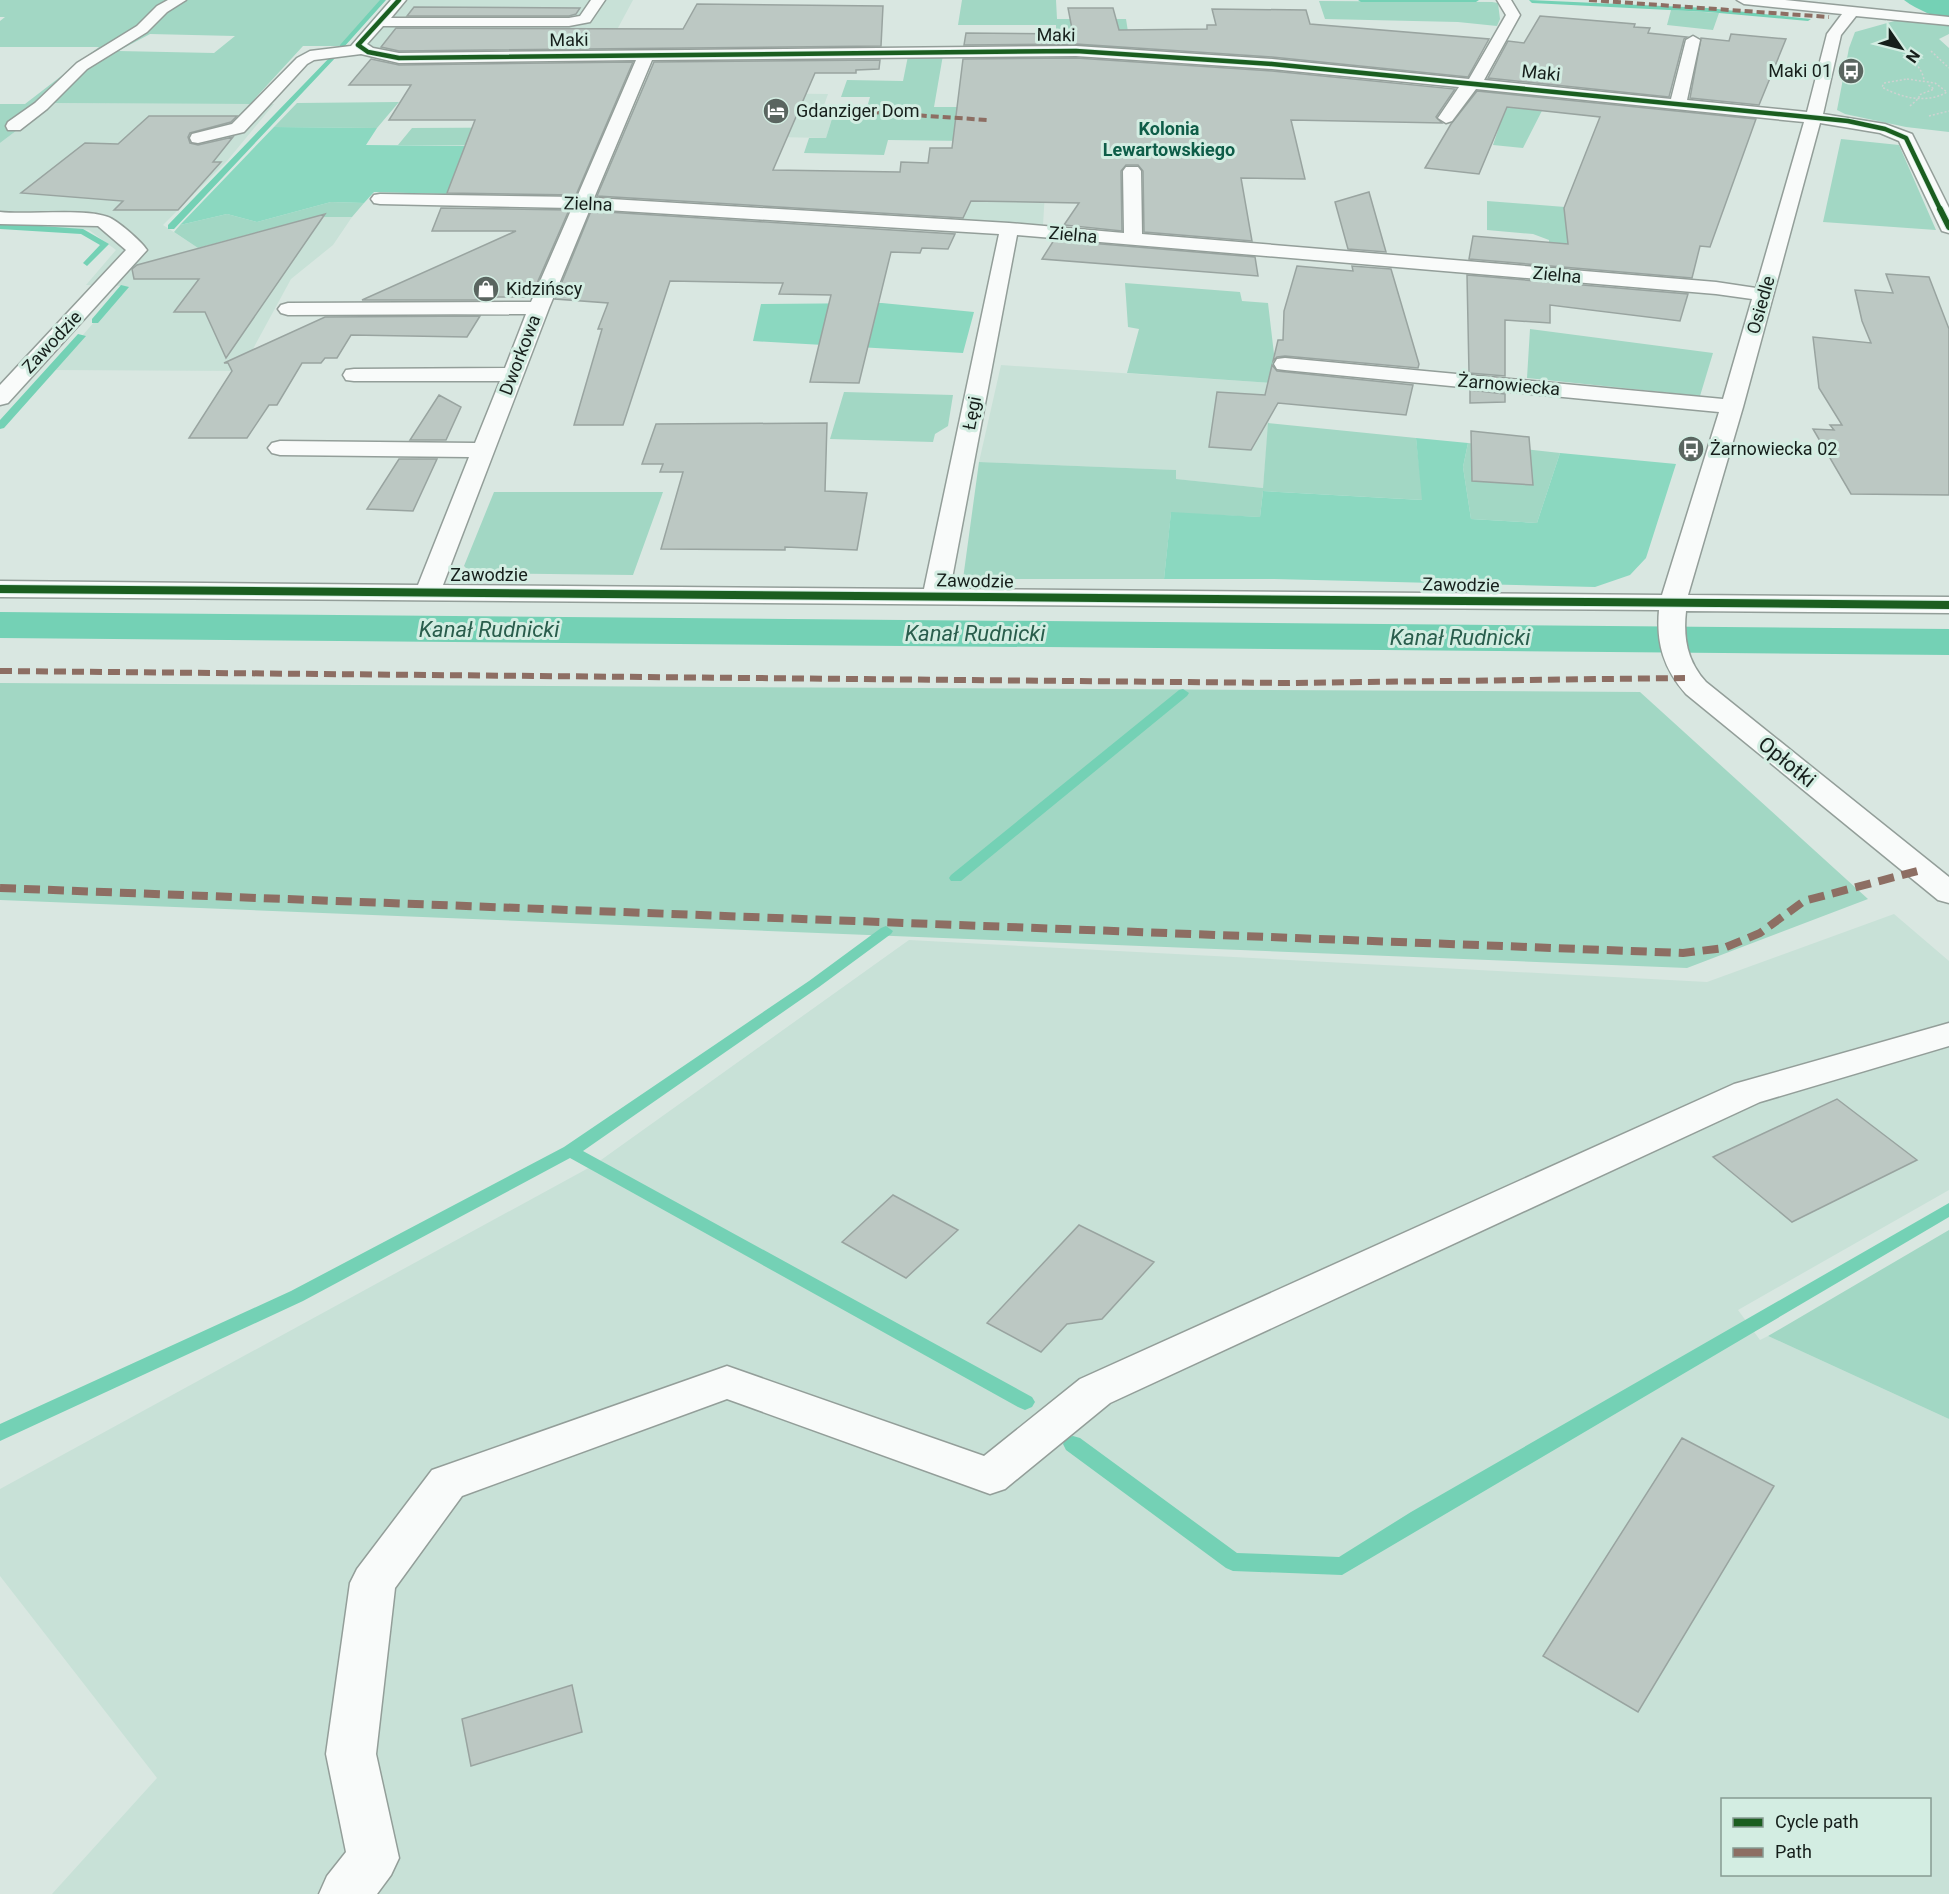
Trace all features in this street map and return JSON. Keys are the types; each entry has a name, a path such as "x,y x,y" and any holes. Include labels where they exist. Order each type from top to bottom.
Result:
{"street":[{"path":"14,126 41,106 82,66 142,29 162,9 179,0"},
{"path":"364,49 358,45 399,0"},
{"path":"379,22 569,22 585,19 598,0"},
{"name":"Maki","path":"1474,83 1510,24 1513,15 1504,0"},
{"path":"1744,0 1846,5 1942,20"},
{"name":"Osiedle","path":"1673,627 1834,34 1849,16 1846,5"},
{"path":"1678,103 1693,40"},
{"path":"198,138 238,128 302,60 310,56 364,49"},
{"name":"Maki","path":"364,49 381,56 399,58 1076,51 1272,64 1813,118 1869,125 1906,138 1949,227"},
{"name":"Dworkowa","path":"428,591 539,308 646,55"},
{"path":"1446,118 1465,90 1474,83"},
{"path":"1132,171 1133,240"},
{"name":"Zielna","path":"381,199 584,203 1009,229 1716,288 1764,295"},
{"name":"Zawodzie","path":"0,218 26,220 65,218 102,221 137,250 0,398"},
{"name":"Łęgi","path":"935,597 1009,229"},
{"path":"288,309 539,308"},
{"name":"Żarnowiecka","path":"1285,364 1732,406"},
{"path":"354,375 513,374"},
{"path":"280,448 483,450"},
{"name":"Zawodzie","path":"0,589 935,597 1673,627 1949,604"},
{"name":"Opłotki","path":"1673,627 1675,660 1685,678 1949,893"},
{"path":"345,1894 373,1858 351,1754 373,1582 447,1483 727,1382 990,1476 1095,1391 1747,1093 1949,1035"}],"path":[{"path":"1943,95 1947,92 1945,88 1915,80 1893,80 1884,83 1882,87 1896,94 1919,98 1943,95 1949,97"},
{"path":"1915,80 1932,86 1934,89 1919,98"}],"shaded area":[{"path":"0,0 382,0 341,46 303,46 250,104 53,103 0,143 0,104 25,104 99,47 0,47 0,21 5,17 0,17","holes":["150,34 235,36 214,53 118,51"]},
{"path":"408,0 633,0 605,52 398,53 371,49 367,44 378,26 387,24"},
{"path":"962,0 1056,0 1057,19 1126,19 1131,51 1056,47 1056,25 958,25"},
{"path":"1904,0 1949,0 1949,26 1938,18"},
{"path":"1319,1 1492,2 1498,3 1500,19 1497,26 1458,22 1325,19"},
{"path":"1671,10 1719,13 1713,30 1667,25"},
{"path":"1898,20 1949,26 1949,34 1939,39 1949,48 1949,132 1906,127 1845,114 1837,110 1849,48 1855,32"},
{"path":"943,55 934,107 974,107 968,141 888,140 884,155 804,153 809,138 826,138 835,109 866,111 870,97 841,97 847,80 903,81 908,56"},
{"path":"1482,89 1550,95 1523,148 1493,145 1500,124 1463,121"},
{"path":"750,93 828,94 823,108 835,109 826,138 729,136"},
{"path":"399,102 377,128 274,127 297,103"},
{"path":"53,103 274,104 227,161 163,225 198,248 314,217 352,217 333,245 291,279 241,371 52,370 126,286 86,285 116,250 89,230 0,223 0,143"},
{"path":"274,127 377,128 366,145 474,146 446,194 374,192 364,203 331,202 257,222 227,214 180,225"},
{"path":"601,127 593,146 398,145 412,128"},
{"path":"1841,139 1899,145 1936,230 1823,222"},
{"path":"1048,143 1043,225 956,220 965,160"},
{"path":"1487,201 1565,207 1569,250 1549,249 1549,240 1533,234 1487,230"},
{"path":"331,202 364,203 352,217 314,217 198,248 174,232 180,225 227,214 257,222"},
{"path":"1125,283 1240,292 1242,301 1268,303 1274,354 1272,383 1127,373 1139,329 1128,327"},
{"path":"882,303 974,312 963,353 753,341 761,304"},
{"path":"1530,329 1713,353 1700,396 1527,378"},
{"path":"1001,365 1272,383 1263,488 1175,479 1175,470 979,462"},
{"path":"844,392 953,395 948,426 935,434 933,442 830,439"},
{"path":"1268,423 1416,438 1423,500 1263,491 1260,517 1171,513 1164,579 963,579 979,462 1176,470 1176,479 1263,488"},
{"path":"1416,438 1468,443 1463,467 1471,519 1537,523 1560,453 1676,464 1646,558 1630,575 1595,587 1274,579 1164,579 1171,512 1260,517 1263,491 1422,500"},
{"path":"1468,443 1560,453 1537,523 1471,519 1463,467"},
{"path":"494,492 663,492 633,575 471,573 464,566"},
{"path":"0,683 1640,692 1868,899 1687,968 0,900"},
{"path":"1894,914 1949,961 1949,1190 1738,1310 1760,1340 1768,1336 1949,1419 1949,1894 52,1894 157,1778 0,1576 0,1489 594,1165 909,940 1707,982"},
{"path":"1949,1230 1949,1419 1768,1336"}],"building":[{"path":"697,4 883,6 881,46 399,51 381,47 396,28 683,29"},
{"path":"414,7 580,8 576,14 569,16 407,16"},
{"path":"1068,8 1113,8 1119,30 1207,29 1207,25 1216,25 1212,9 1306,10 1310,24 1489,39 1468,77 1272,57 1076,44 964,45 966,33 1073,34"},
{"path":"1540,16 1635,24 1634,27 1650,28 1648,33 1687,37 1684,39 1669,97 1488,78 1508,41 1524,43"},
{"path":"1731,34 1786,39 1759,105 1690,98 1701,38 1729,41"},
{"path":"1076,58 1272,71 1455,89 1436,117 1442,123 1291,120 1305,179 1241,178 1252,241 1144,232 1143,171 1138,165 1126,165 1121,171 1122,231 1064,225 1079,203 971,201 963,218 597,196 654,62 880,60 879,69 856,70 856,73 815,73 773,170 900,172 901,162 928,163 930,148 952,148 963,59"},
{"path":"371,59 399,65 633,62 576,195 447,193 475,120 389,120 411,85 349,85"},
{"path":"1477,91 1756,119 1710,247 1700,246 1692,278 1469,259 1473,236 1568,244 1564,208 1600,117 1507,107 1479,174 1425,168 1451,124"},
{"path":"149,116 237,116 231,122 190,133 188,137 190,143 198,145 233,137 213,162 221,162 178,210 114,210 123,201 21,193 85,143 118,144"},
{"path":"1369,192 1386,252 1348,249 1335,202"},
{"path":"441,208 569,210 531,297 492,297 490,300 362,300 516,231 432,231"},
{"path":"591,211 955,234 948,249 922,248 920,253 891,252 859,383 810,382 831,295 779,294 783,283 670,281 623,425 574,425 602,329 598,329 608,303 555,299"},
{"path":"325,214 226,358 205,312 174,312 199,279 134,279 132,269 137,265"},
{"path":"1054,240 1255,257 1258,276 1042,259"},
{"path":"1297,266 1353,271 1352,266 1391,269 1419,364 1418,368 1285,356 1277,357 1273,361 1278,340 1283,340 1284,311"},
{"path":"1886,274 1929,277 1949,329 1949,495 1851,494 1813,429 1834,430 1830,425 1842,425 1819,388 1813,337 1871,343 1862,321 1855,290 1893,293"},
{"path":"1467,275 1688,294 1680,321 1550,305 1550,323 1505,320 1505,376 1469,373"},
{"path":"480,316 467,337 351,335 337,358 325,358 321,363 302,363 277,405 269,405 247,438 189,438 232,371 228,363 224,363 325,317"},
{"path":"1272,365 1277,371 1413,385 1406,415 1278,403 1251,450 1209,447 1217,392 1265,395"},
{"path":"1470,390 1505,394 1505,402 1470,403"},
{"path":"439,395 461,407 446,440 410,440"},
{"path":"827,423 825,491 867,493 857,550 785,547 785,550 661,549 683,472 660,472 663,464 642,464 656,424"},
{"path":"1471,431 1529,437 1533,485 1472,481"},
{"path":"399,459 437,459 413,511 367,509"},
{"path":"1837,1099 1917,1160 1792,1222 1713,1157"},
{"path":"893,1195 958,1230 906,1278 842,1242"},
{"path":"1079,1225 1154,1262 1102,1319 1067,1324 1041,1352 987,1323"},
{"path":"1682,1438 1774,1486 1638,1712 1543,1656"},
{"path":"572,1685 582,1732 471,1766 462,1719"}],"waterway":[{"path":"342,46 383,0"},
{"path":"1361,0 1476,0"},
{"path":"1532,1 1708,10 1808,19"},
{"path":"171,227 334,56"},
{"path":"0,226 83,232 105,244 87,263"},
{"path":"95,321 124,287"},
{"path":"0,426 81,336"},
{"name":"Kanał Rudnicki","path":"0,625 1949,642"},
{"path":"956,878 1183,693"},
{"path":"570,1151 814,984 886,931"},
{"path":"0,1433 297,1296 570,1151"},
{"path":"570,1151 1025,1402"},
{"path":"1073,1444 1233,1562 1342,1566 1418,1518 1751,1327 1949,1209"}],"marked path":[{"path":"1589,0 1829,17"},
{"path":"811,108 987,120"},
{"path":"0,671 1287,683 1685,678"},
{"path":"0,888 1683,953 1724,948 1760,933 1804,901 1921,870"}],"cycle path":[{"path":"399,0 358,45 368,52 399,58 1076,51 1272,64 1848,121 1885,129 1906,138 1949,227"},
{"path":"0,589 1949,605"}],"place":[{"name":"Maki 01","path":"1851,71"},
{"name":"Gdanziger Dom","path":"776,111"},
{"name":"Kidzińscy","path":"486,289"},
{"name":"Żarnowiecka 02","path":"1691,449"}],"district":[{"name":"Kolonia Lewartowskiego","path":"1169,139"}]}
